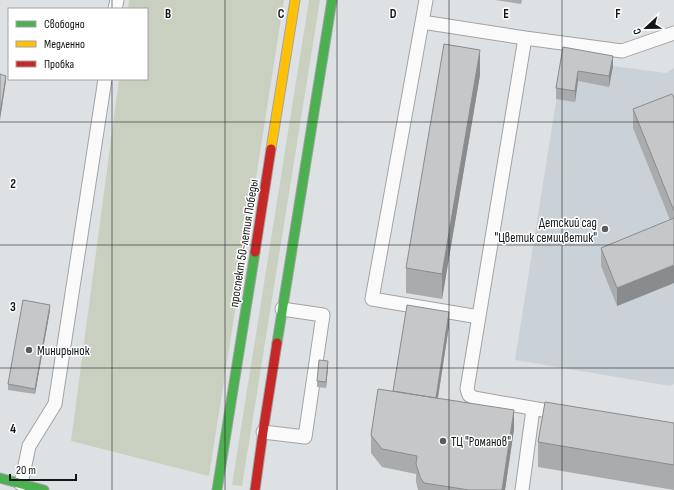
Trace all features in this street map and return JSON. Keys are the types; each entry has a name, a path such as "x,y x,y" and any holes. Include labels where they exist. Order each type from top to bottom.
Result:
{"main road":[{"name":"проспект 50-летия Победы","path":"217,490 295,0"},
{"path":"255,490 262,432 332,0"},
{"path":"0,480 44,490"}],"lane":[{"path":"426,0 372,299 479,317"},
{"path":"422,22 622,51 674,33"},
{"path":"525,38 467,389 469,395 474,398 572,416"},
{"path":"21,484 29,446 55,404 104,80"},
{"path":"262,432 305,437 322,315 282,309"},
{"path":"522,490 533,409"}],"shaded area":[{"name":"Детский сад \"Цветик семицветик\"","path":"563,57 613,66 666,73 674,68 674,384 670,386 515,360"}],"green space":[{"path":"129,0 284,0 209,476 71,441 119,80 148,80 148,8 128,8"},
{"path":"309,0 320,0 242,486 232,485"}],"building":[{"path":"444,44 480,50 442,274 406,268"},
{"path":"563,47 613,56 609,76 578,71 575,91 556,88"},
{"path":"0,74 6,76 0,114"},
{"path":"672,94 674,98 674,211 633,109"},
{"path":"674,218 674,265 617,288 601,248"},
{"name":"Минирынок","path":"23,300 50,305 35,389 8,384"},
{"path":"407,305 449,312 436,398 393,391"},
{"path":"319,360 328,361 326,382 317,381"},
{"name":"ТЦ \"Романов\"","path":"378,389 514,410 502,490 469,490 424,483 420,477 416,464 417,456 382,449 371,435"},
{"path":"545,402 674,423 674,465 538,442"}],"traffic: fast":[{"path":"277,343 332,0"},
{"path":"217,490 255,252"},
{"path":"0,478 44,490"}],"traffic: slow":[{"path":"271,149 295,0"}],"traffic: jam":[{"path":"255,252 271,149"},
{"path":"255,490 277,343"}],"place":[{"name":"Детский сад \"Цветик семицветик\"","path":"605,229"},
{"name":"Минирынок","path":"29,350"},
{"name":"ТЦ \"Романов\"","path":"443,441"}]}
